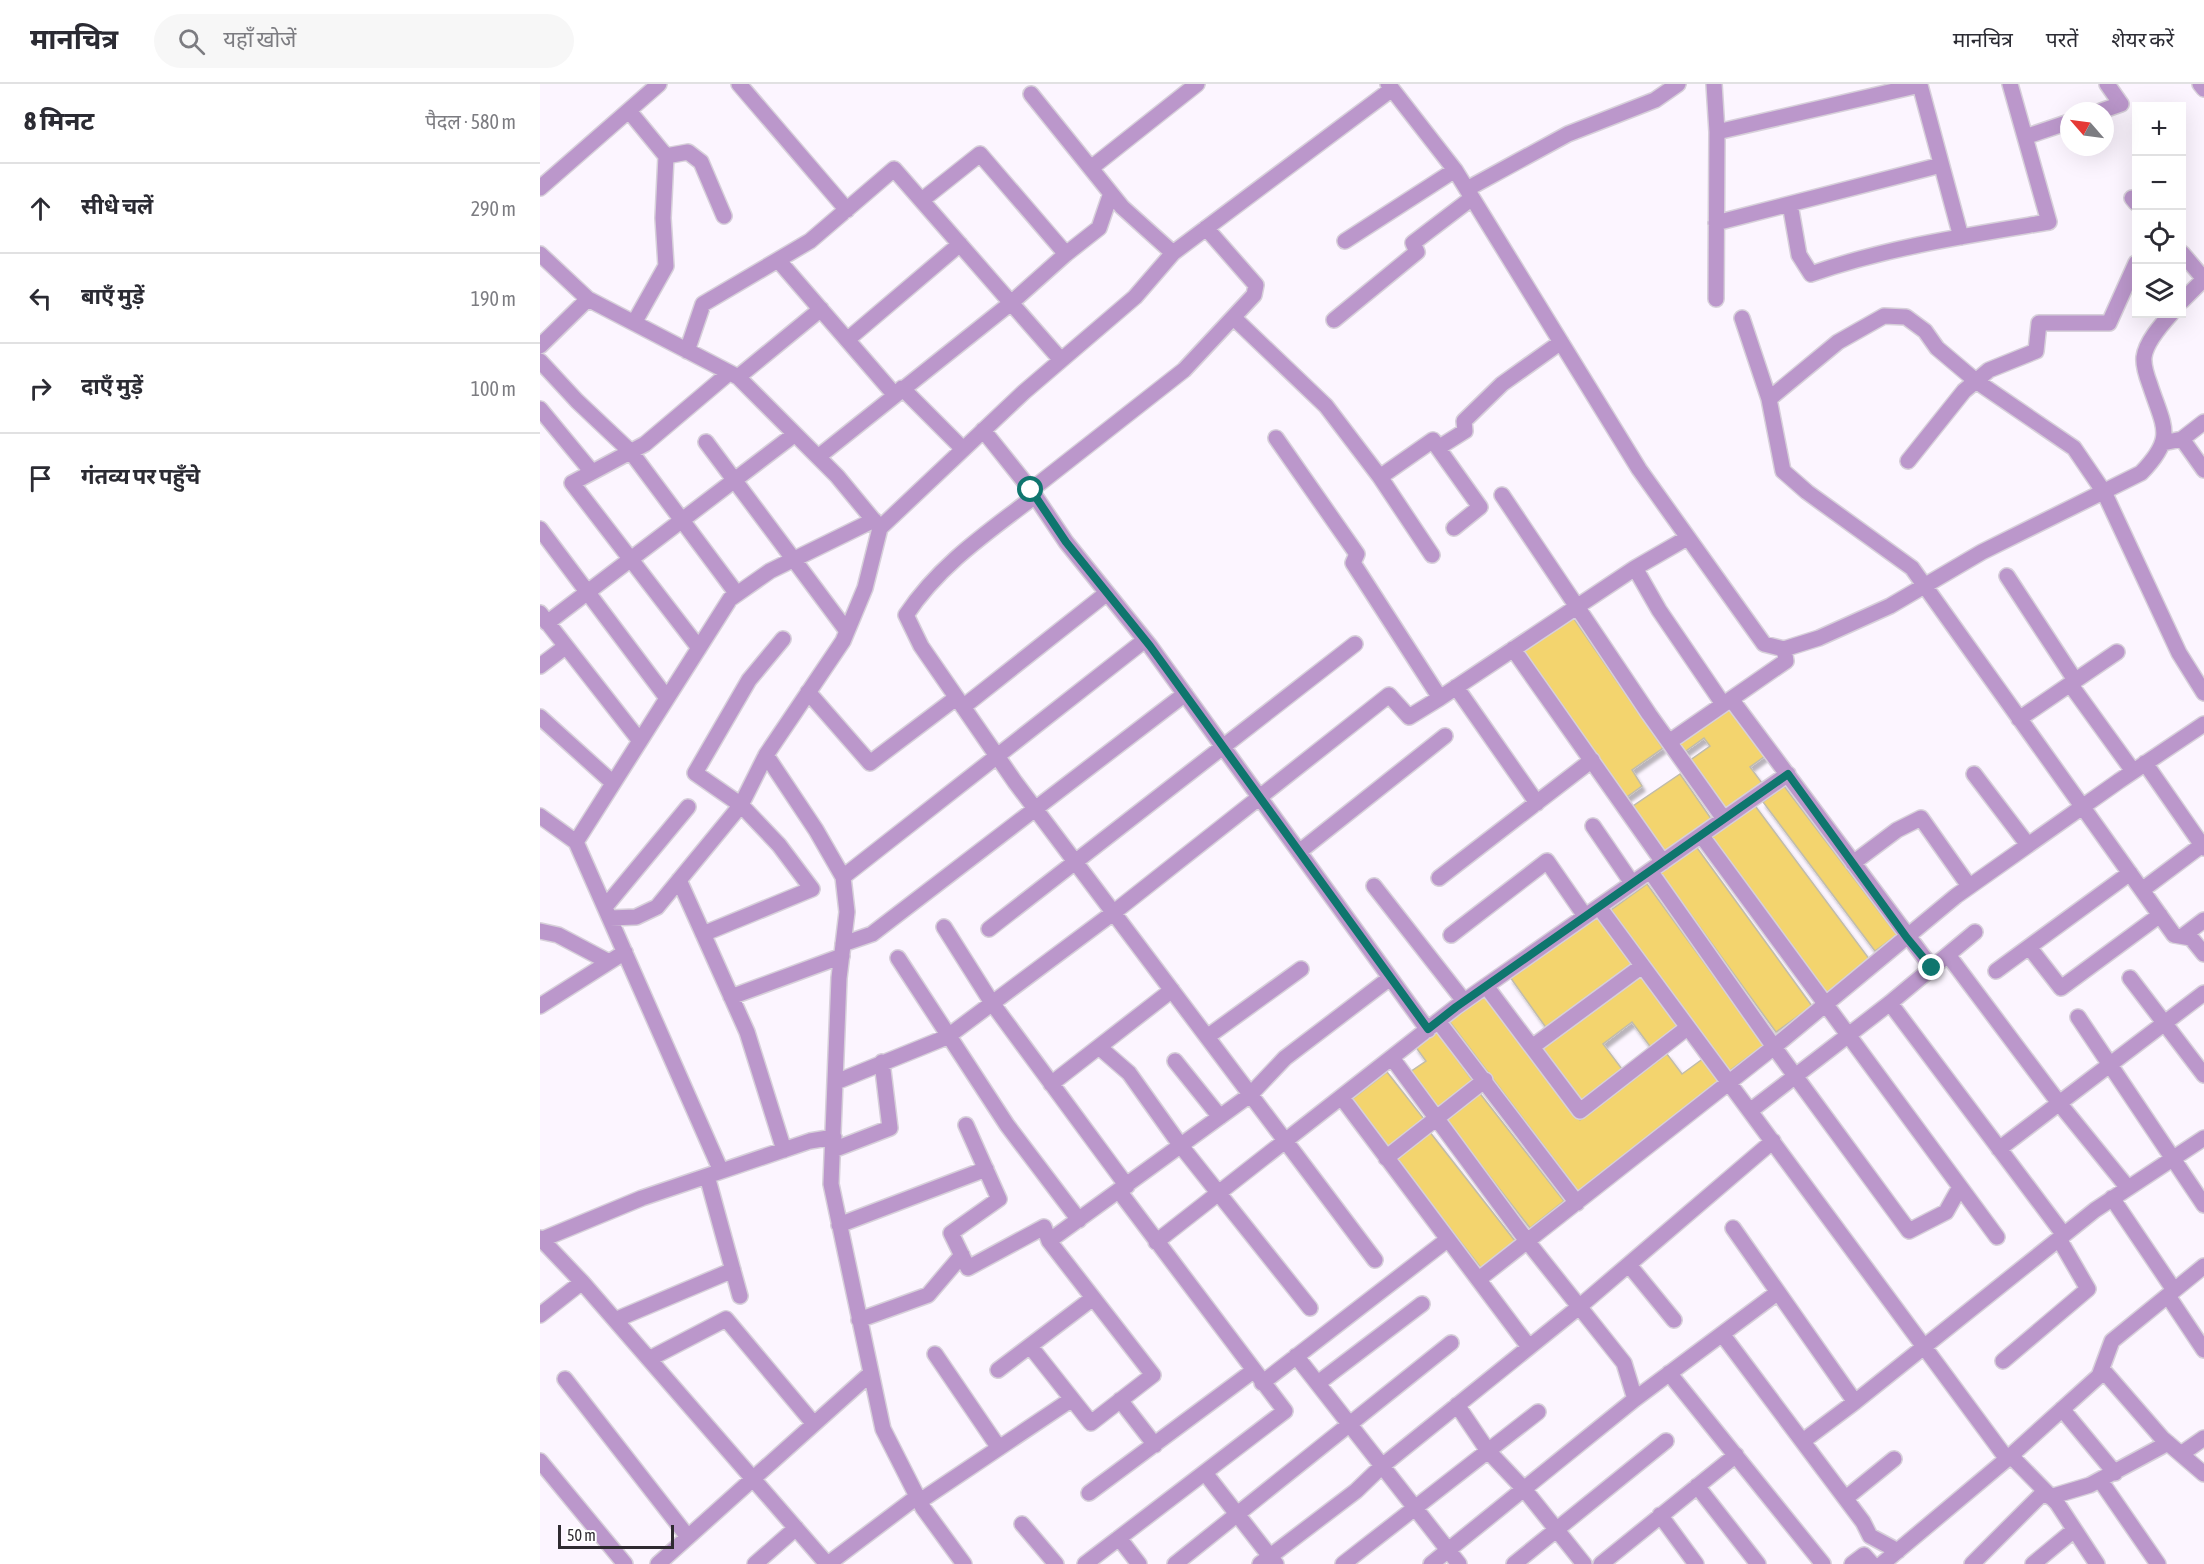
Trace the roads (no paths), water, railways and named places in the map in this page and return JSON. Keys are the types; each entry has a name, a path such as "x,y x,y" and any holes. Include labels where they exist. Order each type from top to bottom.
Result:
{"street":[{"path":"540,188 659,84"},
{"path":"739,84 847,210"},
{"path":"1091,168 1197,84"},
{"path":"1334,320 1417,252 1413,243 1470,194 1568,134 1655,100 1678,84"},
{"path":"1714,84 1717,132 1716,299"},
{"path":"1790,204 1799,255 1811,274 1848,261 1961,237 2049,222 2010,84"},
{"path":"2107,84 2121,104 2114,106"},
{"path":"2200,84 2204,89"},
{"path":"1717,132 1925,85 1941,165 1961,237"},
{"path":"576,842 730,599 770,571 877,524 1135,297 1173,253 1390,86 1455,170 1639,469 1764,644 1784,648 1819,638 1890,606 1982,552 2141,472 2159,454 2166,433 2146,374 2144,357 2157,330 2168,318"},
{"path":"1031,94 1122,207 1173,253"},
{"path":"629,111 666,156 663,218 666,266 634,323"},
{"path":"2025,137 2060,125"},
{"path":"666,156 688,152 701,162 724,216"},
{"path":"922,200 980,154 1066,254"},
{"path":"1716,223 1941,165"},
{"path":"687,351 704,304 810,241 894,169 1061,360"},
{"path":"1345,241 1455,170"},
{"path":"818,457 1011,303 1099,228 1111,193"},
{"path":"1206,228 1256,285 1254,295 1184,370 958,555 921,591 906,615 921,646 997,758 1375,1260"},
{"path":"847,340 960,244"},
{"path":"540,254 588,299 734,375 818,457 877,524"},
{"path":"2186,259 2204,279 2186,296"},
{"path":"778,260 847,340 898,391 963,449"},
{"path":"1908,461 1964,391 1989,370 2036,351 2039,323 2109,323 2136,264"},
{"path":"540,346 588,299"},
{"path":"699,648 572,483 645,444 821,309"},
{"path":"1769,399 1838,342 1884,316 1906,317 1925,331 1937,348 1976,381 2074,448 2104,492 2179,654 2204,693"},
{"path":"1234,318 1326,406 1380,477 1432,555"},
{"path":"1742,318 1769,399 1783,471 1807,492 1912,568 1923,587 2174,935 2192,938 2204,954"},
{"path":"1438,448 1465,431 1464,421 1502,384 1561,342"},
{"path":"540,361 577,401 631,452 737,594"},
{"path":"540,409 592,472"},
{"path":"2163,443 2182,438 2204,422"},
{"path":"983,430 1033,493 1066,542 1145,640 1390,978 1485,1080 1577,1203"},
{"path":"640,741 544,618 588,592 795,434"},
{"path":"1276,438 1357,554 1353,563 1440,698"},
{"path":"2182,438 2204,470"},
{"path":"1380,477 1433,440 1480,507 1454,528"},
{"path":"706,442 847,631"},
{"path":"1502,495 1669,742 1724,819"},
{"path":"608,913 636,917 657,907 741,805 766,755 847,631 865,588 877,524"},
{"path":"540,529 667,698"},
{"path":"837,1082 947,1037 1113,914 1389,694 1409,717 1635,568 1688,537"},
{"path":"1635,568 1659,610 1727,702 1788,774 1907,938 1932,968"},
{"path":"2007,576 2073,682 2203,847 2142,890"},
{"path":"808,692 870,763 960,703 1107,593"},
{"path":"703,934 812,889 779,845 741,805 695,773 749,680 783,639"},
{"path":"843,877 1145,640"},
{"path":"989,929 1355,644"},
{"path":"540,666 565,647"},
{"path":"1669,742 1786,661 1784,648"},
{"path":"1513,649 1663,862"},
{"path":"2019,719 2117,652"},
{"path":"1456,687 1536,803"},
{"path":"731,997 843,950 872,934 1036,811 1185,694"},
{"path":"540,717 613,783"},
{"path":"1479,1279 1728,1084 1970,886 2082,806 2204,724"},
{"path":"1299,852 1445,736"},
{"path":"766,755 816,830 843,877 847,912 839,978 837,1082 831,1184 883,1428 919,1499 964,1564"},
{"path":"1439,879 1592,760"},
{"path":"1156,1242 1464,1001 1788,774"},
{"path":"1974,774 2028,845"},
{"path":"608,913 688,807"},
{"path":"540,816 576,842 625,952 714,1174 740,1296"},
{"path":"1853,863 1898,830 1921,818 1970,886"},
{"path":"1593,826 1632,883"},
{"path":"1701,835 1997,1238"},
{"path":"1451,935 1547,861 1585,916"},
{"path":"1650,871 1774,1047 1910,1231 1946,1212 1960,1187"},
{"path":"1996,971 2130,873"},
{"path":"679,880 747,1032 784,1150"},
{"path":"1374,886 1464,1001"},
{"path":"1599,907 1924,1347 2009,1458 2048,1494 2097,1564"},
{"path":"2029,947 2061,988 2160,915"},
{"path":"2183,936 2204,920"},
{"path":"944,927 992,1003 1051,1084 1123,1189 1156,1242 1285,1411 1084,1564"},
{"path":"540,931 558,935 609,962"},
{"path":"1750,1111 1890,1003 1975,932"},
{"path":"540,1006 625,952"},
{"path":"1947,955 2059,1103 2128,1188"},
{"path":"898,958 947,1037 1007,1125 1079,1220"},
{"path":"1532,1047 1642,966"},
{"path":"1207,1037 1301,969"},
{"path":"1049,1241 1250,1095 1285,1058 1390,978"},
{"path":"2130,978 2204,1075"},
{"path":"1486,986 1580,1111 1688,1028"},
{"path":"1051,1084 1172,990"},
{"path":"1999,1149 2204,993"},
{"path":"1890,1003 1999,1149 2061,1237 2088,1289 2003,1361"},
{"path":"2078,1017 2204,1205"},
{"path":"1099,1047 1129,1073 1181,1146 1310,1308"},
{"path":"1392,1058 1527,1242 1624,1364 1635,1399"},
{"path":"1175,1061 1220,1117"},
{"path":"882,1062 890,1128 833,1143 784,1150 642,1198 542,1239 828,1564 919,1499 1072,1399"},
{"path":"1386,1158 1485,1080"},
{"path":"1342,1098 1529,1347"},
{"path":"966,1125 999,1199 951,1233 968,1268 1044,1227 1049,1241 1153,1375 1091,1423 1030,1346"},
{"path":"1803,1441 2112,1198 2204,1138"},
{"path":"1205,1473 1237,1515 1268,1562 1356,1491 1382,1466 1579,1307 1773,1141"},
{"path":"839,1225 986,1169"},
{"path":"2112,1198 2204,1350"},
{"path":"1733,1228 1855,1402"},
{"path":"1089,1493 1155,1445 1257,1377 1296,1356 1447,1240"},
{"path":"859,1320 928,1295 962,1255"},
{"path":"1629,1265 1674,1320"},
{"path":"1882,1564 2009,1458 2099,1376 2112,1341 2204,1266"},
{"path":"615,1320 733,1270"},
{"path":"540,1315 582,1282"},
{"path":"1431,1564 1635,1399 1777,1293"},
{"path":"998,1370 1094,1298"},
{"path":"1318,1383 1422,1304"},
{"path":"649,1359 726,1319 814,1424"},
{"path":"1722,1334 1846,1498 1870,1536 1898,1551"},
{"path":"1175,1564 1321,1449 1450,1343"},
{"path":"935,1354 999,1448"},
{"path":"1296,1356 1459,1564"},
{"path":"2102,1369 2168,1443 2204,1474"},
{"path":"659,1564 871,1372"},
{"path":"1670,1373 1823,1564"},
{"path":"566,1379 688,1537"},
{"path":"1120,1400 1155,1445"},
{"path":"1457,1405 1488,1451 1524,1489 1584,1564"},
{"path":"2062,1409 2115,1473"},
{"path":"1343,1564 1538,1412"},
{"path":"2181,1454 2204,1438"},
{"path":"1514,1564 1666,1441"},
{"path":"1972,1564 2048,1494 2100,1480 2168,1443"},
{"path":"1601,1564 1736,1455"},
{"path":"1846,1498 1894,1459"},
{"path":"540,1461 625,1564"},
{"path":"2100,1480 2158,1564"},
{"path":"1697,1486 1758,1564"},
{"path":"1660,1515 1696,1564"},
{"path":"1022,1524 1056,1564"},
{"path":"755,1564 796,1528"},
{"path":"2033,1564 2074,1530"},
{"path":"1119,1538 1139,1564"},
{"path":"1852,1564 1864,1555 1872,1564"}]}
